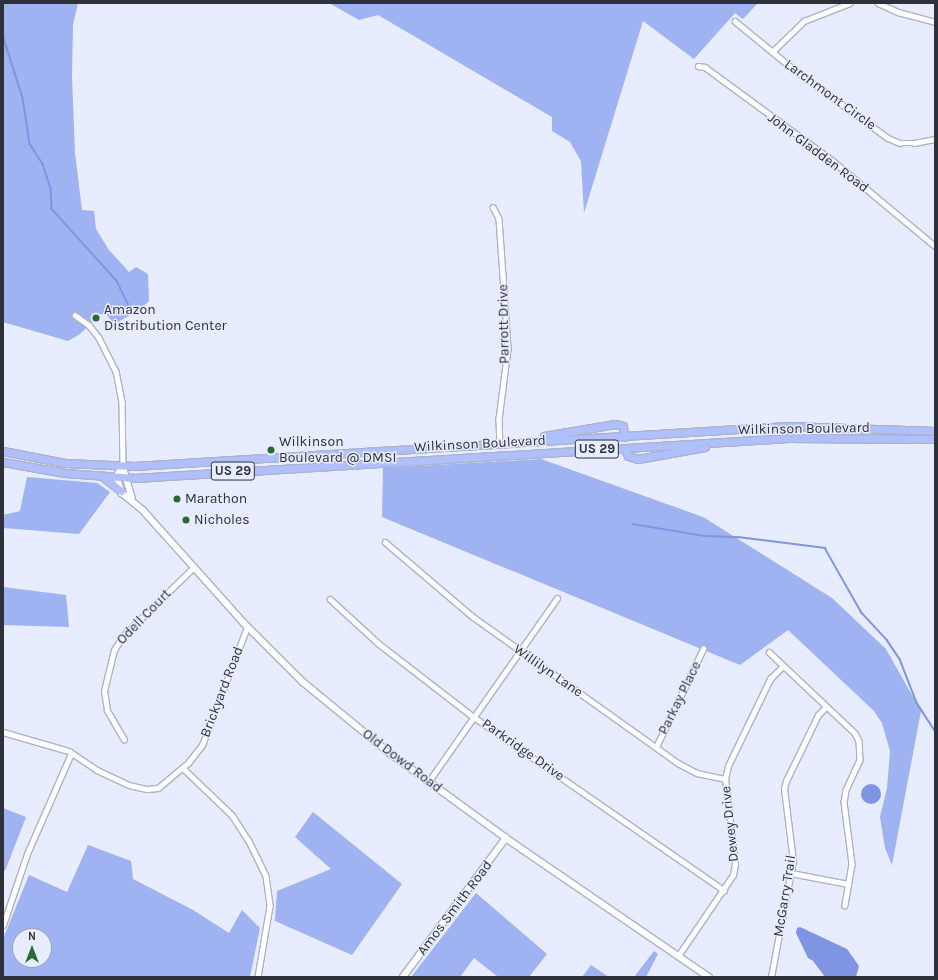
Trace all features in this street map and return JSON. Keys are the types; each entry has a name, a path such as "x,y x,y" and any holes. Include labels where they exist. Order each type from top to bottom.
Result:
{"main road":[{"path":"512,441 616,424 623,426 624,437"},
{"name":"Wilkinson Boulevard","path":"3,450 66,463 123,466 512,441 624,437 788,426 856,426 935,431"},
{"name":"Wilkinson Boulevard","path":"3,462 42,470 103,477 127,478 738,441 855,437 935,439"},
{"path":"624,448 628,456 638,459 738,441"},
{"path":"103,477 121,491"}],"street":[{"path":"772,52 804,21 850,3"},
{"path":"878,3 898,12 935,22"},
{"name":"Larchmont Circle","path":"735,21 772,52 894,141 914,143 935,138"},
{"name":"John Gladden Road","path":"698,66 705,67 833,161 935,246"},
{"name":"Parrott Drive","path":"493,207 499,219 508,349 499,420 500,442"},
{"name":"Old Dowd Road","path":"75,315 89,325 99,338 116,371 122,402 123,466 127,478 129,493 133,500 247,627 325,701 429,781 506,838 709,977"},
{"path":"855,437 856,426"},
{"path":"624,437 624,448"},
{"name":"Old Dowd Road","path":"118,477 123,466"},
{"path":"118,477 121,491"},
{"name":"Old Dowd Road","path":"121,491 133,500"},
{"name":"Willilyn Lane","path":"385,542 458,605 520,651 656,747 697,773 725,779"},
{"name":"Odell Court","path":"124,740 107,710 104,691 114,650 138,621 193,568"},
{"path":"429,781 557,598"},
{"name":"Parkridge Drive","path":"330,599 400,661 474,717 724,890"},
{"name":"Brickyard Road","path":"3,732 69,751 71,754 124,783 139,788 158,788 184,768 206,737 247,627"},
{"name":"Parkay Place","path":"656,747 703,649"},
{"path":"769,652 855,733 861,750 860,760 846,790 844,802 852,864 845,905"},
{"name":"Dewey Drive","path":"678,956 733,875 735,865 725,779 728,766 770,679 783,666"},
{"name":"McGarry Trail","path":"771,977 791,873 793,854 784,789 786,781 818,715 826,707"},
{"path":"3,925 27,854 71,754"},
{"path":"184,768 232,815 249,841 268,881 270,906 258,977"},
{"name":"Amos Smith Road","path":"403,977 506,838"},
{"path":"791,873 848,884"}],"shaded area":[{"path":"3,3 78,3 73,25 72,77 75,153 82,210 94,211 96,229 109,250 129,272 136,267 148,274 149,301 138,311 114,324 107,315 101,314 80,334 68,341 3,322"},
{"path":"329,3 758,3 743,19 735,13 694,59 643,21 584,213 581,161 570,142 552,131 552,117 378,15 359,20"},
{"path":"541,459 703,517 832,598 886,649 921,711 892,865 885,848 880,817 887,788 890,751 882,723 874,711 788,630 740,665 382,517 383,468"},
{"path":"27,477 97,483 110,492 79,534 3,528 3,515 20,511"},
{"path":"3,587 66,595 69,627 3,625"},
{"path":"871,784 878,787 881,794 878,801 871,804 864,801 861,794 864,787"},
{"path":"3,808 26,817 5,871 3,871"},
{"path":"313,812 402,884 352,955 275,921 277,891 331,869 295,837"},
{"path":"88,845 131,861 133,879 193,910 229,933 242,910 260,928 250,977 3,977 3,939 29,875 67,892"},
{"path":"476,893 547,954 529,977 498,977 474,958 460,977 411,977"},
{"path":"800,927 847,949 859,966 856,977 825,977 813,961 808,958 796,933 797,928"},
{"path":"654,951 658,954 646,977 634,977"},
{"path":"591,965 609,977 582,977"}],"waterway":[{"path":"3,35 23,98 30,144 43,164 51,189 52,209 117,281 129,306"},
{"path":"633,524 705,536 738,537 825,548 862,613 887,640 900,659 917,703 935,731"}],"place":[{"name":"Amazon Distribution Center","path":"96,318"},
{"name":"Wilkinson Boulevard @ DMSI","path":"271,450"},
{"name":"Marathon","path":"177,499"},
{"name":"Nicholes","path":"186,520"}]}
